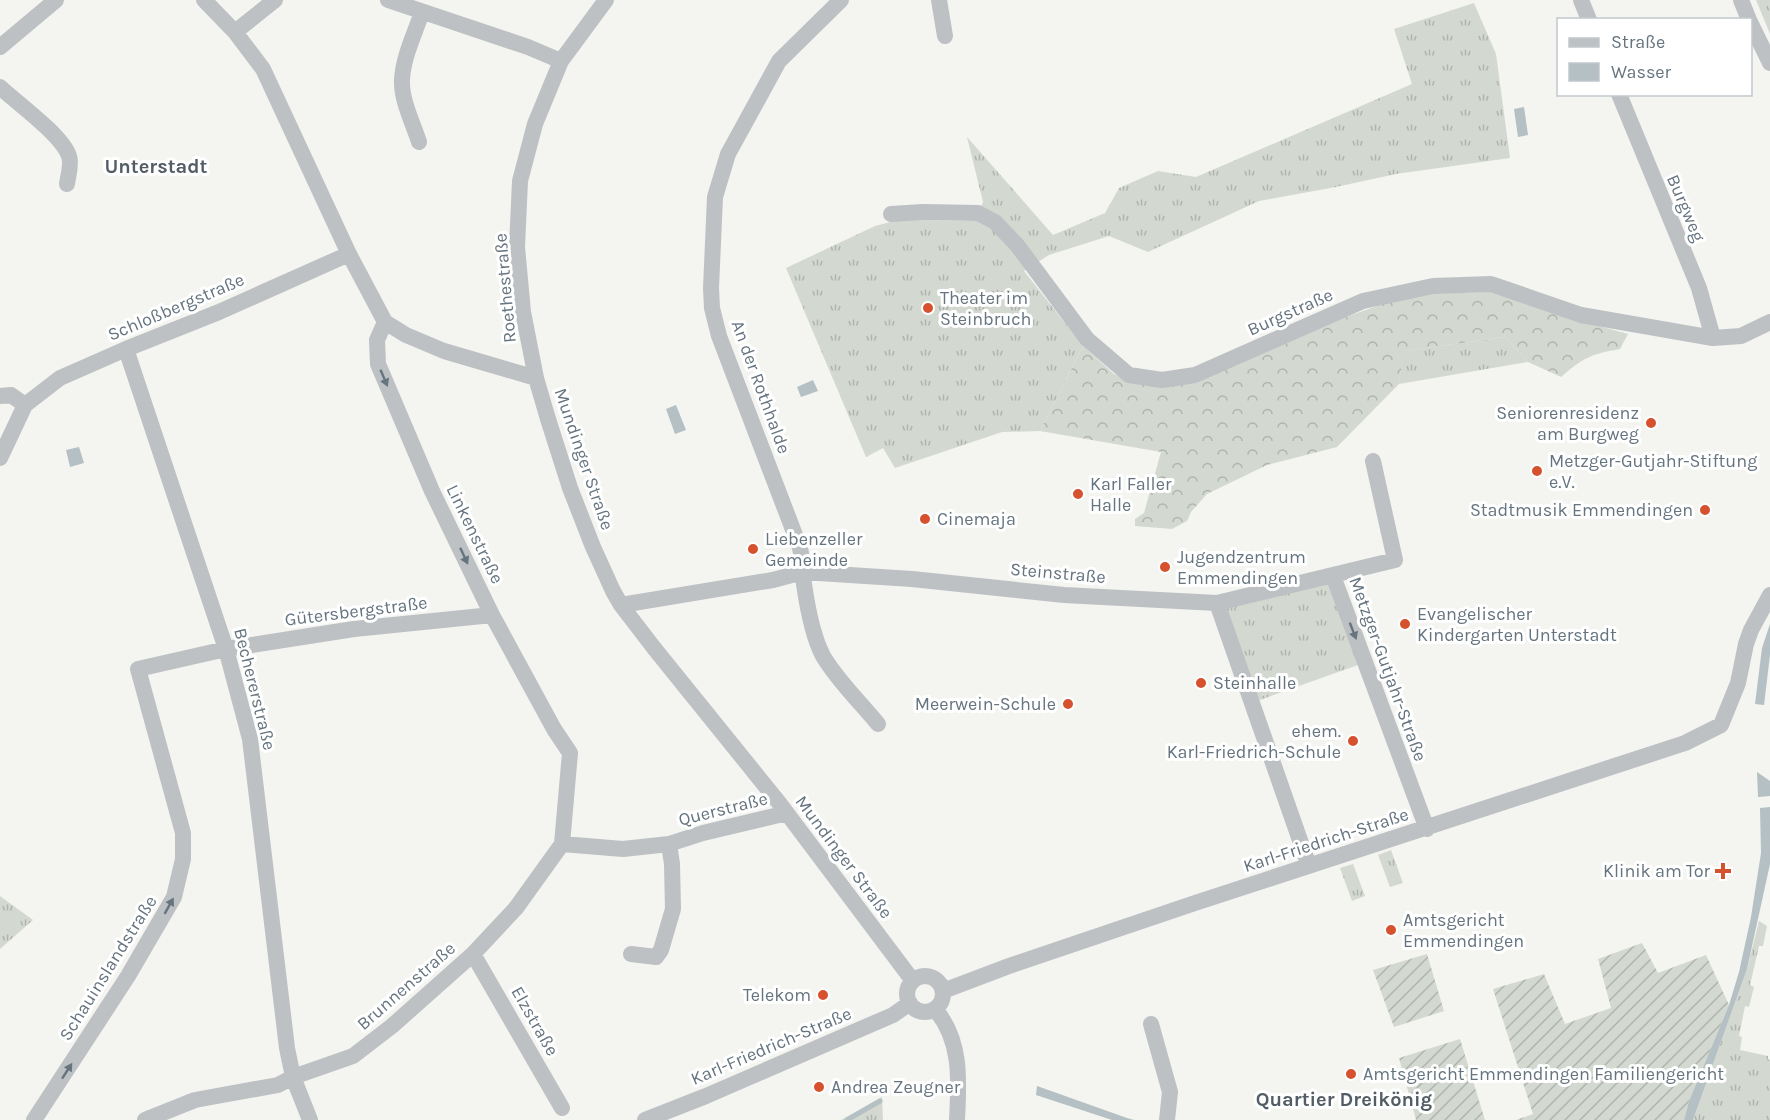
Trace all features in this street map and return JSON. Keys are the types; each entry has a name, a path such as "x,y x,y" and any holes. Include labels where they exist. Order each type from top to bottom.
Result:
{"street":[{"path":"0,47 56,0"},
{"path":"204,0 235,32 263,69 349,254 385,322"},
{"path":"235,32 275,0"},
{"path":"388,0 528,47 561,61"},
{"name":"Roethestraße","path":"536,378 523,312 518,247 520,181 535,124 561,61 606,0"},
{"name":"An der Rothhalde","path":"841,0 779,61 728,154 715,197 712,308 719,336 800,548 803,584 817,640 824,656 878,724"},
{"path":"939,0 945,36"},
{"path":"1581,0 1587,18"},
{"path":"1741,0 1749,18"},
{"path":"419,142 403,93 402,80 422,12"},
{"path":"1752,25 1770,63"},
{"path":"0,87 39,120 63,146 69,157 67,184"},
{"name":"Burgweg","path":"1620,96 1699,288 1713,338"},
{"name":"Burgstraße","path":"891,214 978,213 995,222 1017,245 1088,339 1129,375 1162,380 1195,375 1363,302 1433,286 1491,284 1581,315 1713,338 1742,336 1770,322"},
{"name":"Schloßbergstraße","path":"0,458 25,405 60,378 219,312 349,254"},
{"name":"Mundinger Straße","path":"385,322 406,335 444,351 536,378 570,488 593,547 621,605 788,813 913,981"},
{"name":"Linkenstraße","path":"385,322 377,340 378,364 432,491 492,615 554,729 570,753 562,844"},
{"name":"Bechererstraße","path":"126,349 226,649 250,739 287,1048 293,1077 310,1120"},
{"path":"0,396 11,395 25,405"},
{"name":"Metzger-Gutjahr-Straße","path":"1373,461 1395,560 1333,576 1426,829"},
{"name":"Steinstraße","path":"621,605 773,580 803,572 912,579 1064,595 1217,603 1333,576"},
{"name":"Karl-Friedrich-Straße","path":"943,991 1020,962 1685,743 1721,725 1736,689 1751,630 1770,595"},
{"path":"1217,603 1309,866"},
{"name":"Gütersbergstraße","path":"226,649 354,629 492,615"},
{"name":"Schauinslandstraße","path":"34,1120 129,975 174,897 183,859 183,833 138,669 226,649"},
{"name":"Querstraße","path":"562,844 623,849 669,844 703,833 788,813"},
{"name":"Brunnenstraße","path":"145,1120 195,1100 278,1085 293,1077 353,1056 392,1026 473,954 516,908 562,844"},
{"name":"Querstraße","path":"631,954 656,957 660,950 673,909 669,844"},
{"name":"Elzstraße","path":"473,954 562,1108"},
{"path":"924,976 931,977 943,991 941,1003 935,1009 919,1011 909,1004 907,992 913,981 924,976"},
{"name":"Karl-Friedrich-Straße","path":"645,1120 893,1015 909,1004"},
{"path":"935,1009 945,1021 959,1063 957,1120"},
{"path":"1151,1024 1170,1092 1168,1119"}],"green space":[{"path":"1756,0 1770,0 1770,34"},
{"path":"1474,3 1496,54 1510,158 1396,174 1259,201 1148,252 1109,236 1049,255 1024,271 1083,346 1040,431 1002,432 895,468 883,448 866,457 786,268 875,226 894,221 969,221 978,213 983,202 967,137 1053,235 1105,213 1119,188 1158,171 1196,177 1412,84 1394,29"},
{"path":"1493,292 1559,315 1628,334 1620,349 1588,358 1561,377 1528,362 1505,337 1404,351 1399,384 1337,447 1267,465 1207,494 1191,512 1187,521 1172,529 1135,526 1135,519 1144,513 1161,452 1040,431 1083,346 1114,374 1131,382 1167,387 1326,324 1391,301 1436,293"},
{"path":"1505,337 1528,362 1399,384 1403,351"},
{"path":"1327,583 1358,665 1257,701 1226,607"},
{"path":"1391,850 1403,883 1390,887 1378,855"},
{"path":"1353,864 1365,896 1352,901 1340,868"},
{"path":"0,896 33,920 0,949"},
{"path":"1759,921 1767,926 1763,946 1759,946 1750,985 1754,987 1749,1007 1745,1006 1739,1036 1742,1037 1740,1050 1768,1056 1770,1060 1770,1120 1693,1120 1747,969"},
{"path":"1642,943 1658,973 1706,955 1729,1005 1689,1101 1684,1120 1516,1120 1533,1114 1493,989 1544,974 1565,1024 1611,1008 1598,959"},
{"path":"1427,954 1444,1011 1394,1027 1373,970"},
{"path":"1460,1039 1485,1120 1416,1120 1399,1058"},
{"path":"882,1097 883,1120 841,1120"}],"water":[{"path":"1524,107 1528,135 1518,137 1514,109"},
{"path":"813,380 818,391 801,397 797,387"},
{"path":"676,405 686,430 675,434 666,409"},
{"path":"79,447 84,463 70,467 66,450"},
{"path":"1770,624 1770,655 1764,705 1755,704 1762,648"},
{"path":"1757,772 1770,781 1770,796 1758,797"},
{"path":"1770,807 1770,864 1747,969 1693,1120 1684,1120 1689,1101 1729,1005 1739,972 1751,917 1761,853 1760,808"},
{"path":"1037,1086 1134,1120 1112,1120 1036,1095"}],"waterway":[{"path":"847,1120 880,1101"}],"place":[{"name":"Theater im Steinbruch","path":"928,308"},
{"name":"Seniorenresidenz am Burgweg","path":"1651,423"},
{"name":"Metzger-Gutjahr-Stiftung e.V.","path":"1537,471"},
{"name":"Karl Faller Halle","path":"1078,494"},
{"name":"Stadtmusik Emmendingen","path":"1705,510"},
{"name":"Cinemaja","path":"925,519"},
{"name":"Liebenzeller Gemeinde","path":"753,549"},
{"name":"Jugendzentrum Emmendingen","path":"1165,567"},
{"name":"Evangelischer Kindergarten Unterstadt","path":"1405,624"},
{"name":"Steinhalle","path":"1201,683"},
{"name":"Meerwein-Schule","path":"1068,704"},
{"name":"ehem. Karl-Friedrich-Schule","path":"1353,741"},
{"name":"Klinik am Tor","path":"1723,871"},
{"name":"Amtsgericht Emmendingen","path":"1391,930"},
{"name":"Telekom","path":"823,995"},
{"name":"Amtsgericht Emmendingen Familiengericht","path":"1351,1074"},
{"name":"Andrea Zeugner","path":"819,1087"}],"district":[{"name":"Unterstadt","path":"156,166"},
{"name":"Quartier Dreikönig","path":"1344,1099"}]}
